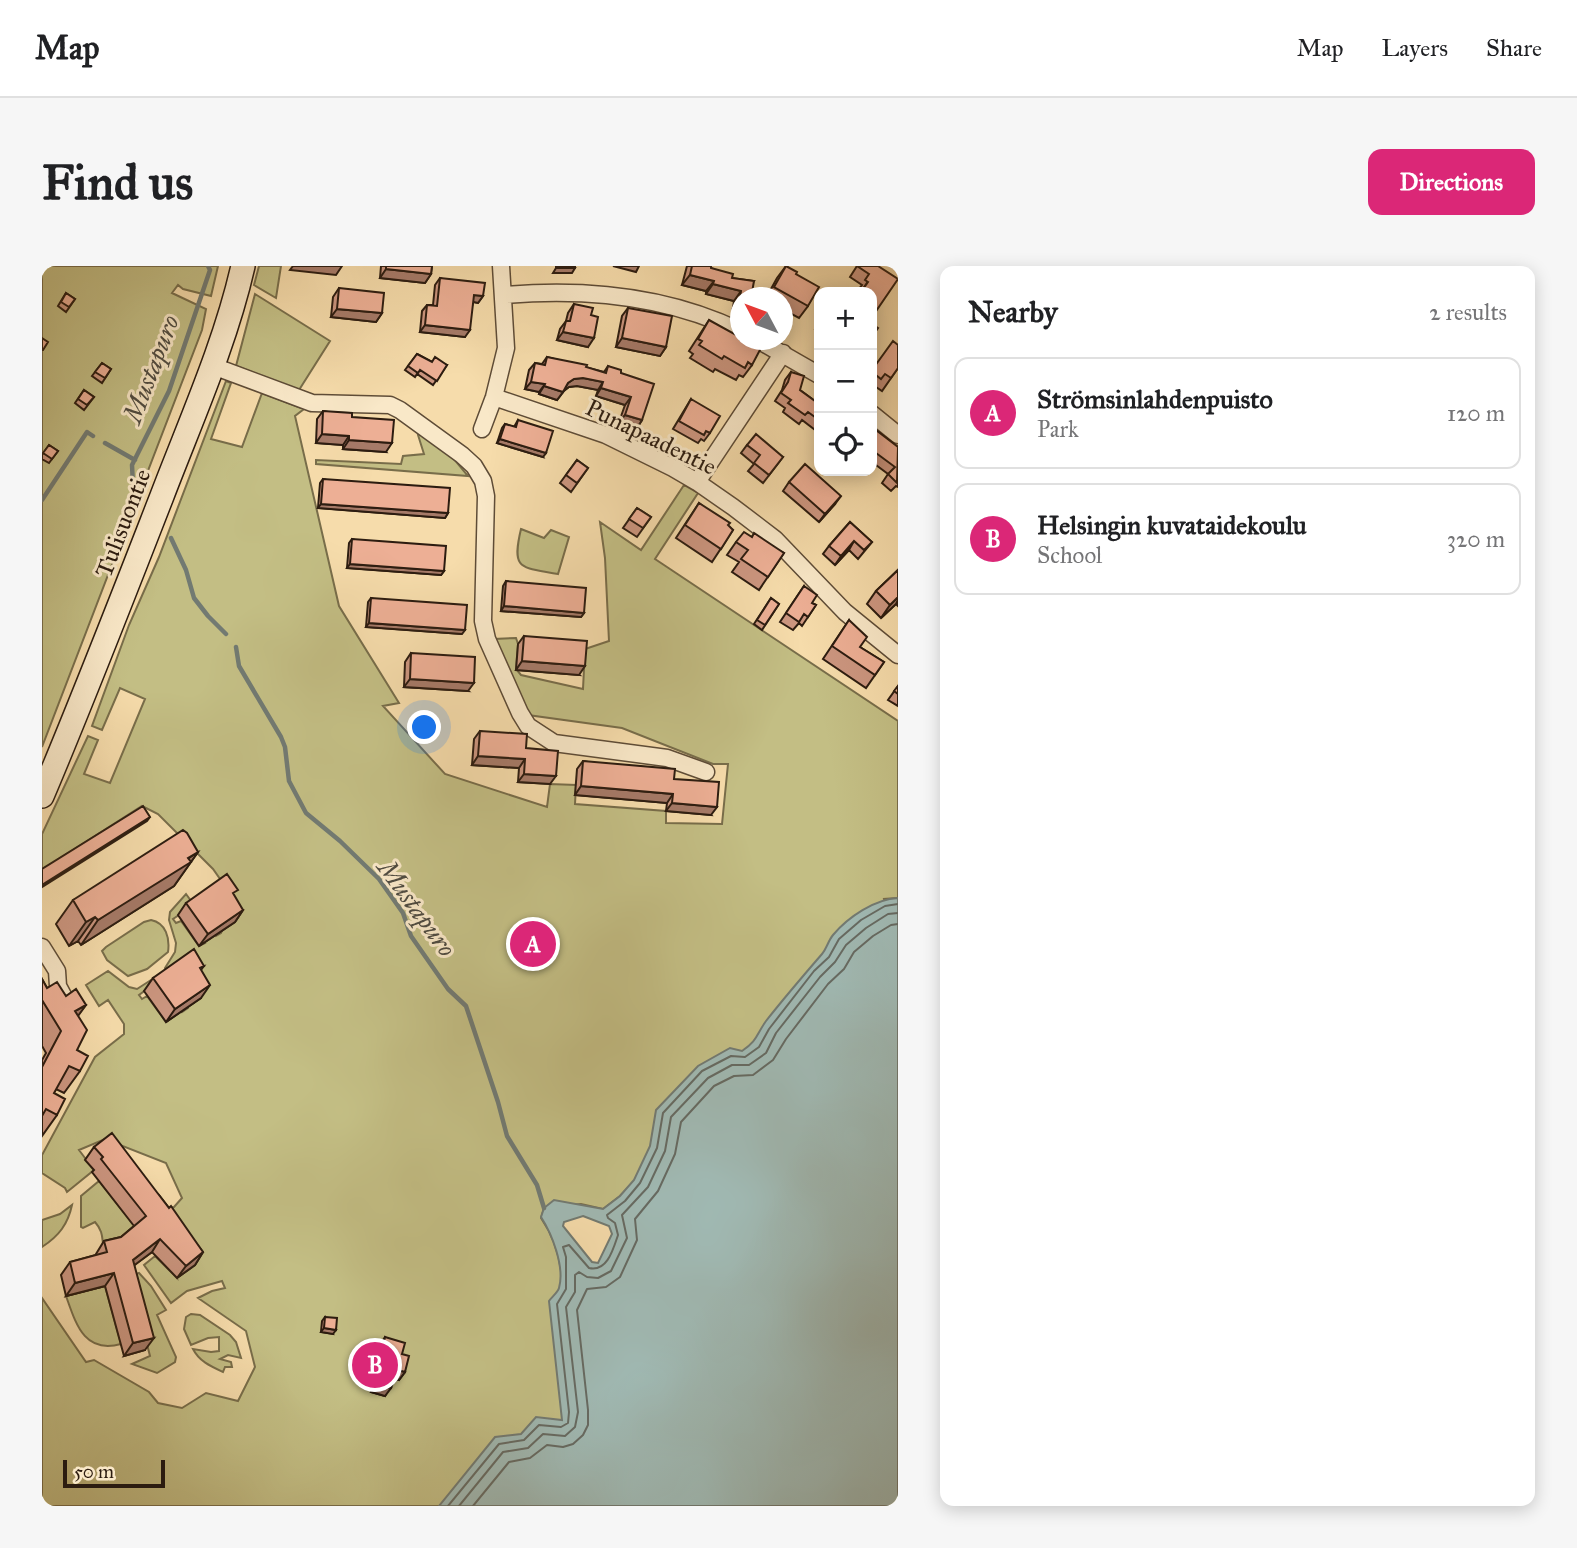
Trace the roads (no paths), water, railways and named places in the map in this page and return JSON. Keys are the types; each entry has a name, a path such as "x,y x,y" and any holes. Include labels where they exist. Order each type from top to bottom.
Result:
{"main road":[{"name":"Tulisuontie","path":"42,796 213,366 243,266"}],"street":[{"path":"482,429 494,397 506,348 501,266"},
{"path":"504,295 561,293 628,297 691,312 730,327"},
{"path":"777,350 814,372"},
{"path":"696,482 783,353"},
{"path":"213,366 298,399 320,404 390,405 462,455 474,466 483,481 486,496 483,608 487,639 528,726 554,743 667,758 705,772"},
{"name":"Punapaadentie","path":"494,397 606,435 696,482 775,539 845,612 898,655"},
{"path":"877,418 898,435"},
{"path":"42,947 57,971 58,986 71,1009"}],"water":[{"path":"898,898 898,1506 439,1506 495,1437 521,1434 536,1417 562,1420 549,1301 559,1288 560,1270 553,1241 541,1217 544,1208 554,1200 603,1209 620,1196 634,1180 650,1146 656,1110 698,1066 730,1048 742,1051 751,1044 766,1021 822,954 839,928 862,910","holes":["583,1216 609,1226 612,1234 598,1263 592,1262 563,1226 564,1222"]}],"waterway":[{"name":"Mustapuro","path":"133,485 132,465 169,391 210,270 208,266"},
{"path":"42,500 87,432 93,436"},
{"path":"105,443 135,460"},
{"name":"Mustapuro","path":"171,538 186,570 194,598 226,634"},
{"name":"Mustapuro","path":"236,647 239,666 281,737 285,747 289,781 306,813 379,879 403,913 411,936 448,989 466,1006 507,1136 537,1185 544,1208"}],"place":[{"name":"Strömsinlahdenpuisto","path":"533,944"},
{"name":"Helsingin kuvataidekoulu","path":"375,1365"}]}
